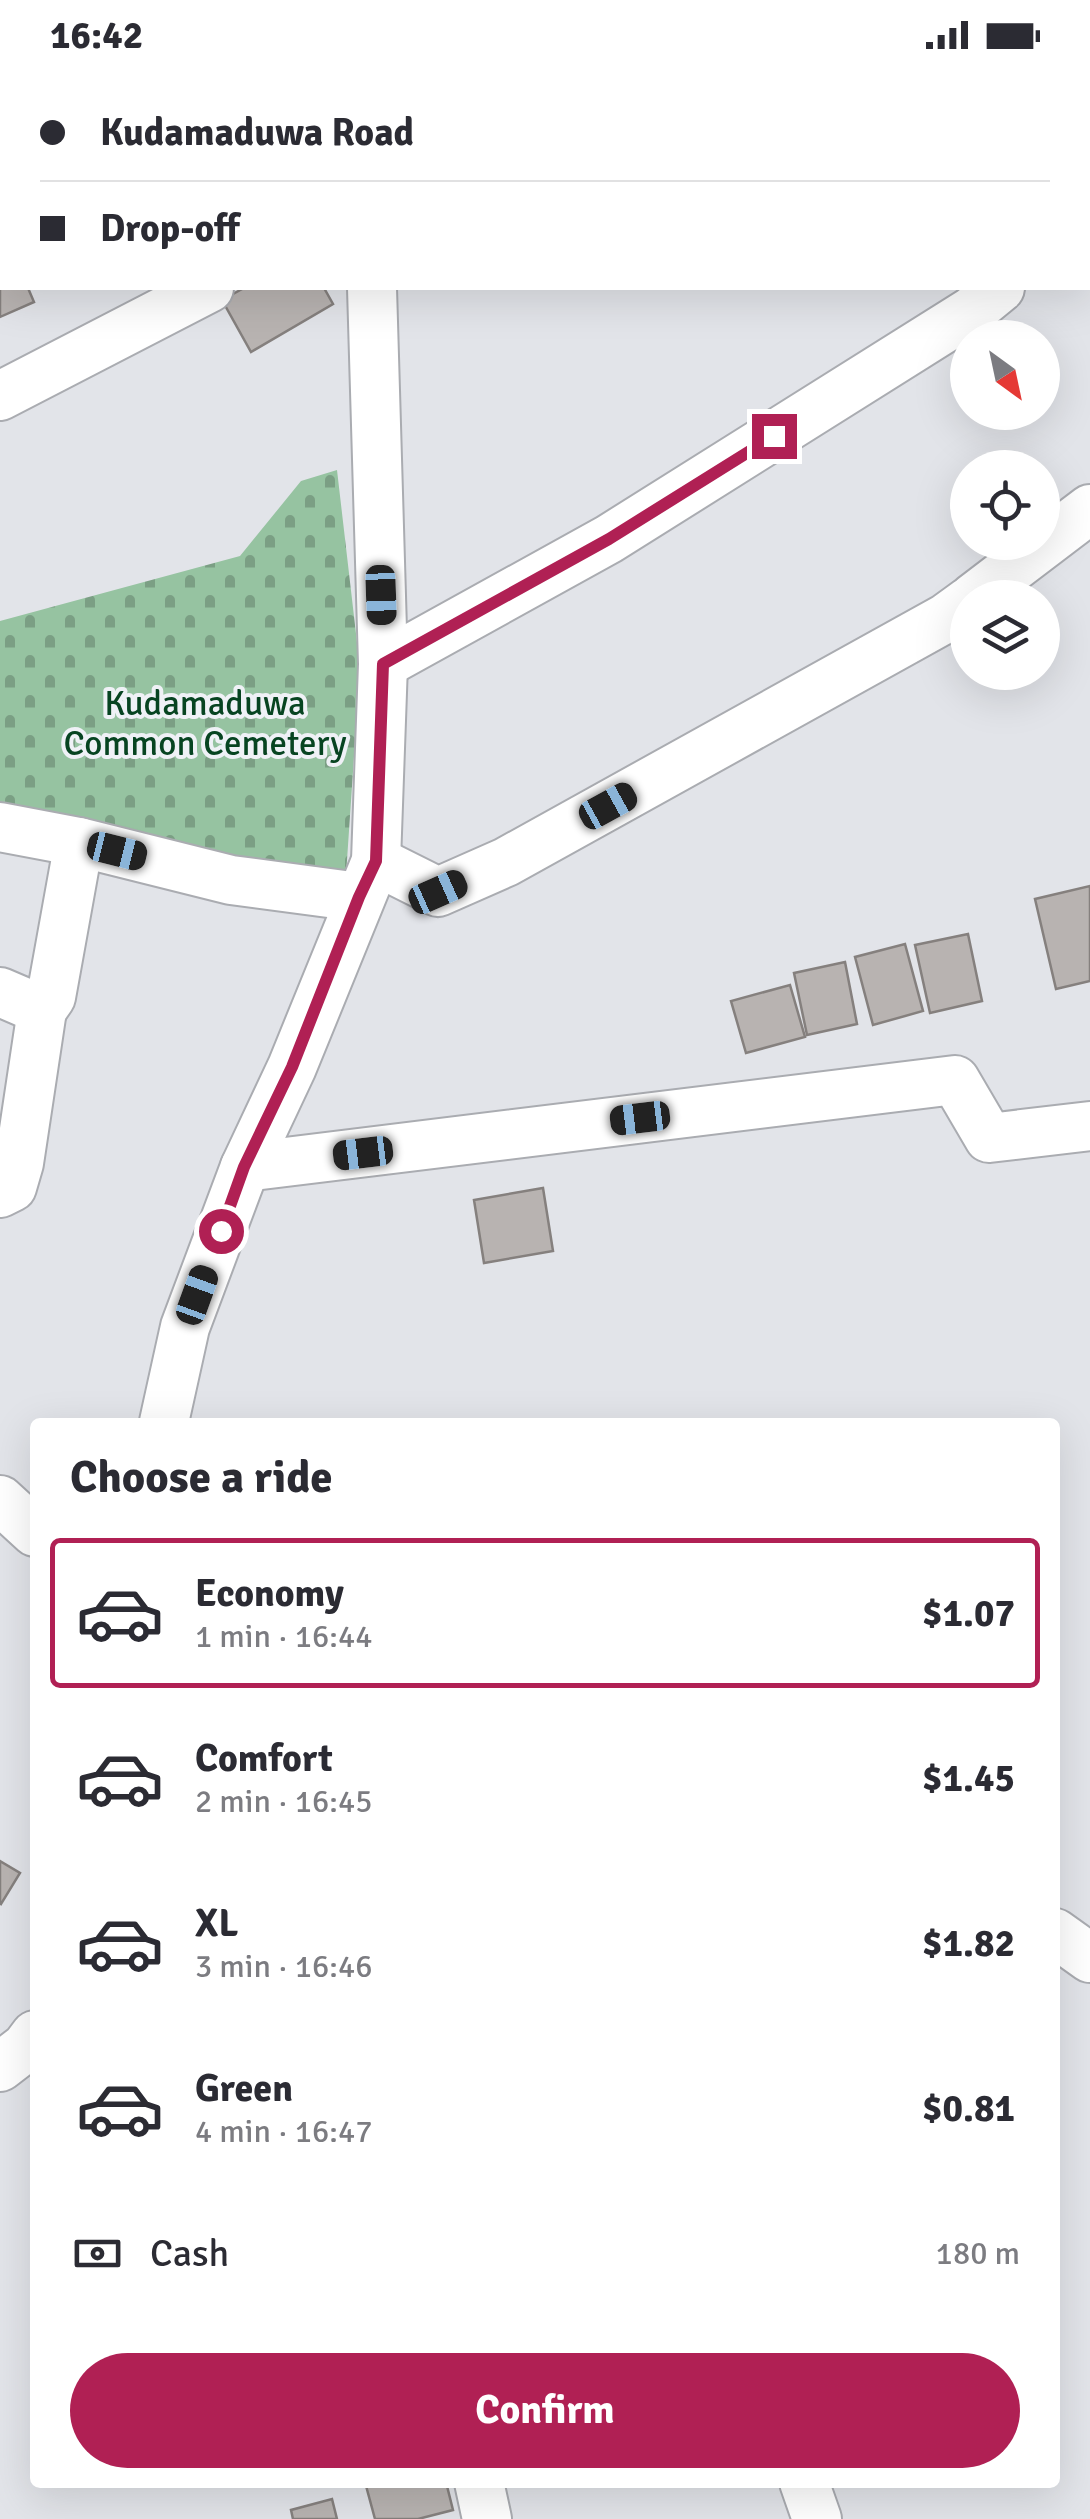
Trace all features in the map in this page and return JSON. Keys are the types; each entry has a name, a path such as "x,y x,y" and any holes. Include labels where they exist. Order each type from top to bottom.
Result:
{"street":[{"path":"0,396 206,290"},
{"path":"165,1418 185,1327 244,1167 292,1067 368,879 383,664 372,290"},
{"path":"383,664 609,539 972,311 998,290"},
{"path":"996,580 1090,509"},
{"path":"0,828 79,842 231,880 368,879 438,892 506,862 950,615"},
{"path":"0,1194 12,1186 19,1163 21,1001 51,997 79,842"},
{"path":"244,1167 956,1080 989,1138 1090,1126"},
{"path":"0,1500 30,1527"},
{"path":"1060,1937 1090,1958"},
{"path":"0,2067 30,2042"},
{"path":"480,2488 488,2519"},
{"path":"806,2488 817,2519"}],"green space":[{"name":"Kudamaduwa Common Cemetery","path":"337,470 360,668 346,875 0,836 0,621 240,556 301,481"}],"building":[{"path":"0,290 29,290 34,302 0,317"},
{"path":"240,290 325,290 333,304 251,352 222,300"},
{"path":"1090,886 1090,981 1056,989 1035,899"},
{"path":"968,934 982,1001 930,1013 915,945"},
{"path":"905,944 923,1011 873,1025 855,957"},
{"path":"845,962 857,1024 807,1035 794,973"},
{"path":"790,985 805,1037 746,1053 731,1001"},
{"path":"543,1188 553,1251 484,1263 474,1200"},
{"path":"0,1861 20,1873 1,1904 0,1903"},
{"path":"367,2488 448,2488 453,2510 418,2519 375,2519"},
{"path":"332,2499 337,2519 293,2519 291,2510"}],"route":[{"path":"221,1231 244,1167 292,1067 376,861 383,664 609,539 774,436"}]}
